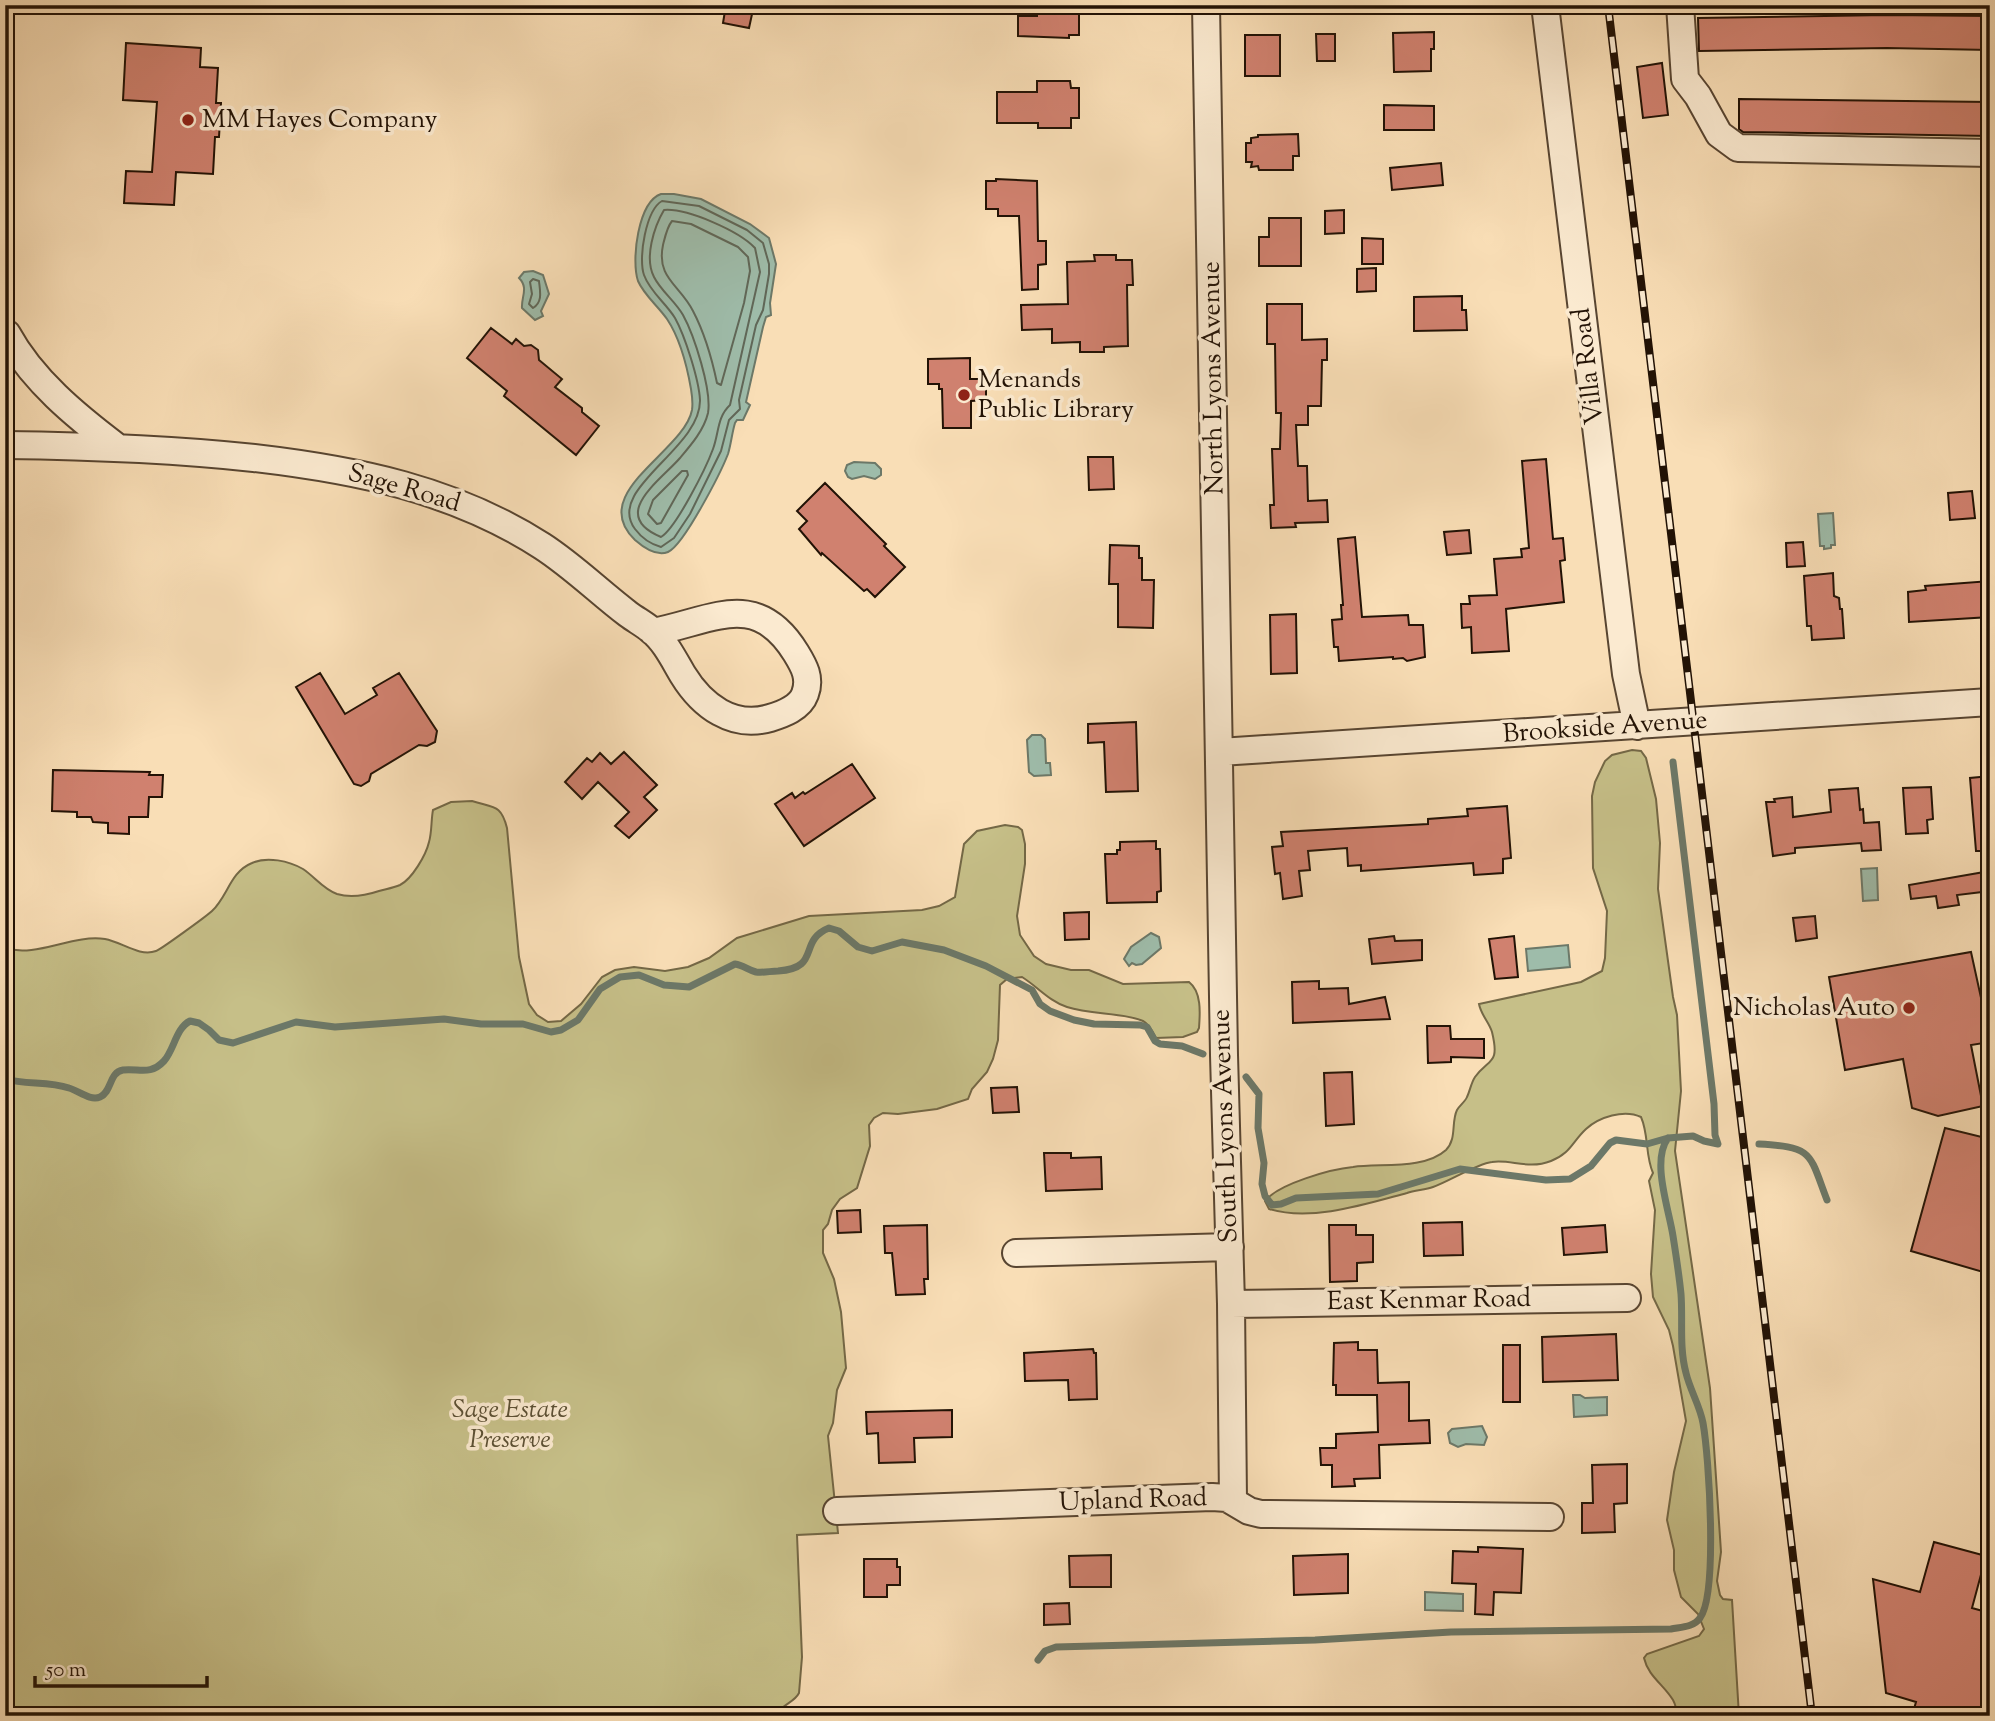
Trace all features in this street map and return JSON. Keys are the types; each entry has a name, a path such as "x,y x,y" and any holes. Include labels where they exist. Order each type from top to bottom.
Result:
{"street":[{"name":"North Lyons Avenue","path":"1206,5 1220,752"},
{"name":"Villa Road","path":"1545,5 1626,674 1637,726"},
{"path":"1680,5 1685,79 1698,96 1719,134 1738,148 1990,153"},
{"path":"6,336 23,360 43,381 70,408 117,447"},
{"name":"Sage Road","path":"5,445 117,447 221,455 317,467 383,479 452,499 520,533 565,562 653,632 672,654 697,693 728,718 755,720 775,716 797,705 806,691 806,672 789,643 779,630 758,616 722,615 653,632"},
{"name":"Brookside Avenue","path":"1220,752 1990,702"},
{"name":"South Lyons Avenue","path":"1220,752 1233,1500"},
{"path":"1016,1253 1230,1247"},
{"name":"East Kenmar Road","path":"1231,1304 1627,1298"},
{"name":"Upland Road","path":"837,1511 1212,1497 1233,1500 1249,1511 1261,1514 1550,1517"}],"green space":[{"path":"1632,750 1641,751 1646,758 1656,799 1660,843 1658,889 1677,1015 1681,1091 1675,1151 1710,1388 1721,1552 1717,1581 1723,1599 1732,1600 1739,1716 1679,1716 1673,1700 1649,1670 1644,1658 1647,1654 1699,1636 1704,1629 1698,1614 1681,1597 1667,1520 1674,1472 1686,1421 1669,1330 1653,1297 1651,1274 1655,1210 1649,1181 1653,1173 1641,1117 1620,1114 1598,1121 1586,1129 1563,1154 1543,1164 1499,1161 1486,1163 1433,1187 1356,1206 1303,1214 1269,1209 1265,1201 1281,1189 1306,1178 1343,1168 1426,1161 1446,1150 1453,1136 1458,1108 1466,1099 1474,1079 1494,1056 1492,1032 1479,1004 1581,982 1602,971 1607,911 1593,868 1592,796 1605,761 1612,755"},
{"name":"Sage Estate Preserve","path":"472,801 496,808 505,820 519,957 529,1004 537,1015 548,1022 561,1021 581,1004 602,977 615,970 634,967 665,971 688,967 709,958 737,938 809,916 922,910 939,906 955,897 964,844 977,831 1005,825 1022,830 1025,864 1017,916 1020,935 1034,956 1046,964 1071,970 1089,970 1123,984 1189,982 1198,997 1199,1028 1197,1032 1183,1037 1156,1038 1143,1021 1067,1007 1049,998 1022,977 1007,979 1000,985 998,1040 993,1059 968,1099 937,1109 898,1114 883,1113 869,1125 870,1146 857,1188 840,1199 823,1230 823,1253 834,1279 841,1312 846,1368 837,1390 833,1423 828,1436 838,1533 797,1535 802,1657 799,1693 775,1716 5,1716 5,948 29,950 93,938 105,939 143,952 156,951 212,911 239,872 252,863 264,860 278,860 297,866 337,894 364,895 395,887 409,878 425,853 430,838 433,810 451,802"}],"water":[{"path":"661,194 701,199 750,224 769,238 776,264 770,303 771,315 766,317 763,327 746,402 750,405 743,420 737,420 735,423 728,454 692,523 675,547 668,552 659,553 635,540 623,523 622,506 629,489 685,426 692,410 689,380 679,343 667,319 647,296 636,272 636,246 642,220 653,199"},
{"path":"533,271 543,275 549,294 541,311 543,316 535,320 522,308 524,289 519,278 524,272"},
{"path":"854,462 875,463 881,469 881,475 875,479 864,476 852,479 845,471 847,465"},
{"path":"1833,513 1835,545 1824,549 1824,546 1820,546 1818,514"},
{"path":"1032,735 1041,735 1045,739 1046,763 1050,763 1051,775 1034,776 1029,772 1027,740"},
{"path":"1877,868 1878,900 1863,901 1861,869"},
{"path":"1151,933 1159,937 1161,948 1142,964 1132,963 1129,966 1124,959 1131,947"},
{"path":"1568,945 1570,967 1528,971 1526,949"},
{"path":"1573,1395 1585,1398 1607,1397 1607,1415 1574,1417"},
{"path":"1482,1426 1487,1437 1484,1445 1466,1444 1458,1447 1450,1443 1448,1433 1452,1429"},
{"path":"1425,1592 1463,1594 1463,1611 1425,1610"}],"building":[{"path":"726,5 754,5 749,28 723,23"},
{"path":"1069,6 1069,9 1079,9 1079,35 1069,35 1069,38 1018,36 1018,16 1037,16 1037,7"},
{"path":"1990,16 1990,50 1887,48 1699,51 1698,18"},
{"path":"1434,32 1431,71 1394,72 1393,33"},
{"path":"1316,34 1335,34 1335,61 1317,61"},
{"path":"1245,35 1280,35 1280,76 1245,76"},
{"name":"MM Hayes Company","path":"126,43 201,48 200,67 218,68 216,103 221,103 219,137 215,137 213,174 176,172 174,205 124,203 126,171 152,172 157,102 123,100"},
{"path":"1662,63 1668,115 1643,118 1637,67"},
{"path":"1037,81 1070,81 1071,88 1079,88 1079,118 1071,118 1071,128 1038,128 1038,123 997,123 997,92 1037,92"},
{"path":"1739,99 1990,102 1990,136 1743,132 1739,129"},
{"path":"1384,105 1434,106 1434,130 1384,130"},
{"path":"1298,134 1299,156 1293,156 1293,170 1259,170 1258,166 1251,167 1252,162 1246,162 1246,143 1251,143 1251,138 1258,135"},
{"path":"1441,163 1443,185 1392,190 1390,168"},
{"path":"986,181 1037,181 1038,241 1046,241 1046,264 1038,265 1038,289 1022,290 1019,216 998,216 998,209 986,209"},
{"path":"1344,210 1344,233 1325,234 1325,211"},
{"path":"1269,218 1301,218 1301,266 1259,266 1259,237 1269,237"},
{"path":"1362,238 1383,239 1383,264 1362,264"},
{"path":"1094,255 1116,255 1116,260 1132,260 1133,285 1127,285 1128,346 1104,347 1104,352 1080,352 1080,342 1052,343 1052,329 1022,330 1021,305 1068,304 1067,262 1095,261"},
{"path":"1376,268 1376,291 1357,292 1357,269"},
{"path":"1462,296 1467,330 1414,331 1414,297"},
{"path":"1267,304 1302,304 1302,340 1327,339 1327,360 1322,360 1321,406 1308,406 1308,425 1296,425 1298,466 1307,466 1308,501 1327,500 1328,522 1295,523 1296,527 1271,528 1270,505 1274,505 1272,449 1280,449 1281,413 1276,413 1275,344 1267,344"},
{"path":"491,328 512,344 516,339 524,346 531,345 538,350 539,360 562,379 555,387 582,408 582,412 599,426 576,455 504,396 507,391 467,358"},
{"name":"Menands Public Library","path":"970,358 970,379 986,379 986,400 971,401 971,428 943,428 942,389 939,389 939,384 928,384 928,359"},
{"path":"1088,457 1113,457 1114,489 1089,490"},
{"path":"1546,459 1553,539 1563,538 1565,560 1560,561 1564,602 1506,609 1509,651 1472,653 1471,627 1462,628 1461,604 1470,604 1469,596 1497,595 1494,559 1522,557 1521,549 1529,548 1522,461"},
{"path":"825,483 886,544 884,546 905,567 875,597 867,589 864,591 822,553 821,555 799,529 807,521 797,511"},
{"path":"1972,491 1975,518 1950,520 1948,493"},
{"path":"1469,530 1471,553 1447,555 1444,532"},
{"path":"1355,537 1362,617 1408,615 1409,625 1423,625 1425,657 1407,661 1393,657 1339,661 1338,647 1334,647 1332,620 1342,619 1338,539"},
{"path":"1803,542 1805,566 1787,567 1786,543"},
{"path":"1110,545 1139,546 1142,580 1154,580 1153,628 1118,627 1118,584 1109,584"},
{"path":"1833,573 1834,596 1839,598 1842,609 1844,638 1812,640 1811,626 1807,626 1804,576"},
{"path":"1990,581 1990,617 1909,622 1908,592 1926,590 1925,586"},
{"path":"1296,614 1297,673 1271,674 1270,615"},
{"path":"320,673 345,714 377,695 373,688 399,673 437,731 435,742 427,746 419,745 371,774 369,781 361,786 354,784 296,687"},
{"path":"1136,722 1138,791 1106,792 1104,742 1088,743 1088,724"},
{"path":"624,752 657,785 644,797 657,810 629,838 615,826 629,812 598,782 582,799 565,782 587,758 592,762 600,753 611,764"},
{"path":"852,764 875,798 804,846 775,804 792,793 795,798 803,792 805,794"},
{"path":"53,770 150,772 149,775 163,775 162,797 149,797 148,817 129,817 129,834 108,833 108,823 93,822 91,817 77,817 77,812 52,811"},
{"path":"1990,776 1990,851 1976,851 1970,778"},
{"path":"1931,787 1933,819 1927,820 1928,833 1906,834 1903,788"},
{"path":"1858,788 1864,823 1879,822 1881,850 1862,851 1861,843 1795,848 1795,853 1773,856 1766,802 1792,797 1793,817 1831,812 1829,790"},
{"path":"1507,806 1511,858 1503,859 1503,873 1474,875 1473,863 1361,871 1361,865 1348,866 1347,848 1308,851 1310,870 1299,871 1302,896 1283,899 1280,873 1275,874 1272,847 1283,846 1281,832 1428,824 1428,819 1468,816 1467,809"},
{"path":"1156,841 1156,849 1160,849 1161,891 1157,892 1157,902 1107,903 1105,854 1117,854 1120,842"},
{"path":"1990,871 1990,891 1957,895 1959,905 1938,908 1936,896 1911,899 1909,885"},
{"path":"1089,912 1089,939 1065,940 1064,913"},
{"path":"1815,916 1817,938 1796,941 1793,918"},
{"path":"1394,936 1395,941 1422,940 1422,960 1372,964 1369,939"},
{"path":"1514,936 1518,977 1495,979 1489,939"},
{"name":"Nicholas Auto","path":"1971,952 1990,1039 1990,1042 1971,1045 1983,1106 1938,1116 1912,1108 1903,1059 1845,1070 1829,977"},
{"path":"1319,981 1319,989 1348,988 1349,1004 1385,997 1390,1019 1293,1023 1292,982"},
{"path":"1427,1026 1450,1026 1451,1039 1484,1039 1484,1058 1451,1057 1451,1062 1428,1063"},
{"path":"1352,1072 1354,1124 1326,1126 1324,1073"},
{"path":"1017,1087 1019,1112 993,1113 991,1088"},
{"path":"1945,1128 1990,1139 1990,1274 1911,1251"},
{"path":"1044,1153 1071,1153 1071,1158 1101,1157 1102,1189 1046,1191"},
{"path":"860,1210 861,1232 838,1233 837,1211"},
{"path":"1462,1222 1463,1255 1424,1256 1423,1223"},
{"path":"927,1225 928,1279 924,1279 925,1294 896,1295 892,1253 885,1253 884,1226"},
{"path":"1329,1225 1356,1225 1356,1235 1373,1235 1373,1262 1357,1263 1357,1281 1330,1282"},
{"path":"1605,1225 1607,1252 1564,1255 1562,1228"},
{"path":"1616,1334 1618,1380 1543,1382 1542,1337"},
{"path":"1358,1342 1358,1350 1377,1350 1378,1383 1409,1382 1409,1421 1429,1420 1430,1443 1379,1445 1380,1478 1354,1479 1355,1486 1332,1487 1332,1465 1321,1465 1320,1448 1336,1448 1336,1434 1378,1432 1377,1395 1336,1395 1336,1385 1333,1385 1334,1343"},
{"path":"1503,1345 1520,1345 1520,1402 1503,1402"},
{"path":"1093,1349 1096,1353 1097,1399 1069,1400 1068,1380 1025,1381 1024,1353"},
{"path":"952,1410 952,1437 914,1438 915,1462 879,1463 878,1433 867,1434 866,1412"},
{"path":"1627,1464 1627,1503 1614,1504 1615,1532 1582,1533 1582,1503 1593,1503 1592,1465"},
{"path":"1934,1542 1986,1556 1972,1608 1990,1613 1990,1716 1912,1716 1916,1702 1886,1693 1873,1579 1920,1592"},
{"path":"1478,1547 1523,1549 1521,1593 1494,1592 1493,1615 1475,1614 1476,1584 1452,1583 1453,1551 1478,1552"},
{"path":"1348,1554 1348,1593 1294,1595 1293,1556"},
{"path":"1111,1555 1111,1587 1070,1587 1069,1556"},
{"path":"864,1559 897,1559 900,1585 887,1585 887,1597 864,1597"},
{"path":"1069,1603 1070,1624 1044,1625 1044,1604"}],"waterway":[{"path":"1246,1077 1259,1094 1258,1128 1264,1163 1262,1184 1265,1196 1272,1205 1296,1198 1378,1194 1460,1169 1546,1180 1570,1179 1591,1166 1610,1143 1616,1140 1647,1144 1668,1138 1693,1136 1718,1144 1673,762"},
{"path":"5,1079 61,1086 88,1097 100,1097 107,1091 118,1072 149,1070 159,1066 181,1029 190,1021 199,1023 219,1040 233,1043 296,1022 335,1027 444,1019 481,1024 523,1024 551,1032 561,1030 578,1020 600,989 620,977 639,975 664,985 689,987 735,964 759,972 792,969 805,960 819,933 829,928 839,931 858,947 872,951 902,942 944,950 986,966 1032,990 1040,1004 1050,1011 1094,1024 1140,1025 1147,1027 1155,1041 1160,1044 1182,1046 1203,1054"},
{"path":"1038,1660 1045,1651 1056,1647 1315,1640 1451,1632 1671,1629 1697,1621 1706,1604 1709,1582 1708,1464 1700,1410 1684,1363 1679,1279 1661,1172 1663,1148 1668,1138"},
{"path":"1759,1144 1790,1147 1807,1156 1817,1172 1827,1200"}],"railway":[{"path":"1608,5 1812,1716"}],"place":[{"name":"MM Hayes Company","path":"188,120"},
{"name":"Menands Public Library","path":"964,395"},
{"name":"Nicholas Auto","path":"1909,1008"}]}
